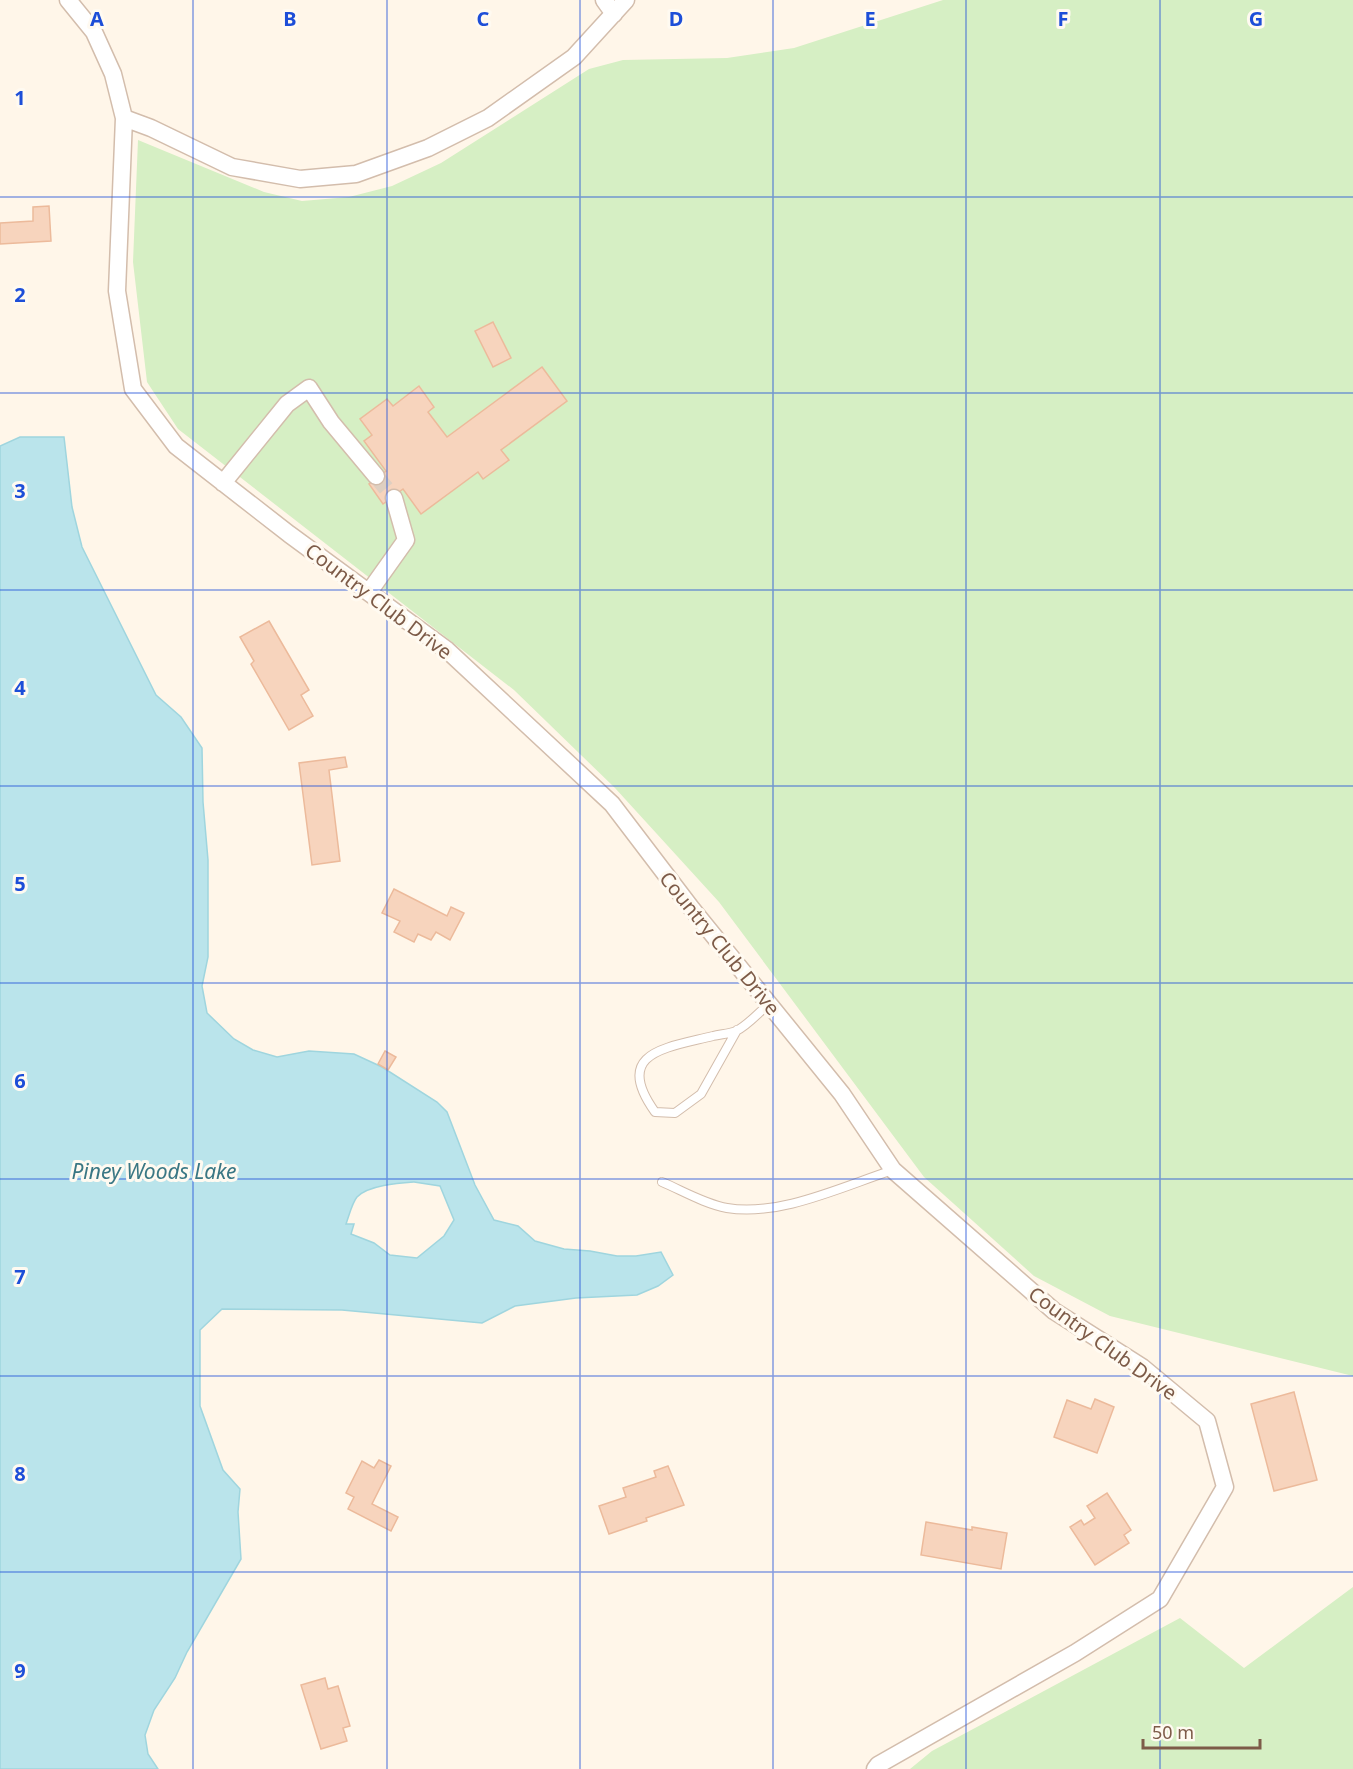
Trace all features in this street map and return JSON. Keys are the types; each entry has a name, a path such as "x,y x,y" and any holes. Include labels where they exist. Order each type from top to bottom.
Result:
{"street":[{"name":"Country Club Drive","path":"68,0 94,32 113,74 124,118 117,291 133,389 176,446 447,650 612,804 692,909 842,1094 893,1170 1054,1311 1142,1367 1206,1421 1225,1487 1160,1599 1075,1653 878,1765 875,1769"},
{"path":"604,0 614,14"},
{"path":"124,118 152,128 232,166 300,179 356,174 428,148 488,118 574,57 626,0"},
{"path":"223,483 287,404 309,388 331,422 376,476"},
{"path":"369,592 406,540 394,498"}],"lane":[{"path":"737,1030 659,1051 644,1059 638,1072 642,1095 655,1112 675,1113 701,1094 737,1030 769,1004"},
{"path":"662,1182 725,1208 753,1211 800,1200 893,1170"}],"green space":[{"path":"943,0 1353,0 1353,1376 1110,1316 1034,1276 924,1177 719,902 615,788 514,690 178,429 147,382 133,262 138,140 264,192 302,201 349,197 392,186 441,163 589,69 623,60 727,58 794,48"},
{"path":"1353,1587 1353,1769 910,1769 932,1751 1180,1618 1244,1668"}],"water":[{"name":"Piney Woods Lake","path":"20,437 64,437 72,507 82,547 156,695 181,717 202,748 203,802 208,860 208,957 202,986 207,1013 234,1039 253,1050 277,1057 309,1051 354,1054 382,1067 437,1102 447,1112 475,1185 494,1220 518,1226 535,1241 564,1249 617,1256 661,1252 673,1275 658,1286 637,1295 576,1298 515,1306 482,1323 342,1310 222,1309 200,1330 200,1406 223,1470 240,1489 238,1512 241,1559 187,1652 175,1678 154,1710 145,1735 148,1754 158,1769 0,1769 0,446","holes":["414,1182 440,1186 454,1220 444,1236 417,1258 390,1255 374,1243 351,1234 354,1224 346,1224 355,1200 368,1190 384,1185"]}],"building":[{"path":"49,206 51,241 0,244 0,223 33,221 33,207"},
{"path":"493,322 511,358 493,367 475,331"},
{"path":"542,367 567,401 501,450 509,460 483,479 478,472 421,514 403,489 383,504 369,484 386,471 364,441 372,435 360,419 387,399 393,406 419,386 434,407 428,412 447,437"},
{"path":"269,621 309,690 301,695 313,716 289,730 251,664 254,661 240,637"},
{"path":"345,757 347,767 329,770 340,861 312,865 299,763"},
{"path":"394,889 447,916 451,907 464,913 450,940 436,932 431,940 418,934 414,942 394,932 400,921 382,913"},
{"path":"385,1051 396,1057 388,1070 378,1064"},
{"path":"1294,1392 1317,1480 1274,1491 1251,1404"},
{"path":"1095,1399 1114,1407 1097,1453 1054,1437 1067,1400 1091,1409"},
{"path":"379,1460 391,1466 372,1504 398,1517 391,1531 348,1509 354,1497 346,1493 362,1461 374,1468"},
{"path":"668,1466 684,1505 609,1534 599,1506 626,1497 623,1488 656,1477 654,1471"},
{"path":"1107,1493 1131,1530 1124,1535 1129,1543 1095,1565 1070,1527 1081,1520 1084,1525 1095,1518 1087,1506"},
{"path":"926,1522 1007,1533 1001,1569 921,1555"},
{"path":"325,1678 328,1689 338,1686 350,1726 343,1728 347,1741 321,1749 301,1685"}],"tunnel":[{"path":"376,476 394,498"}]}
